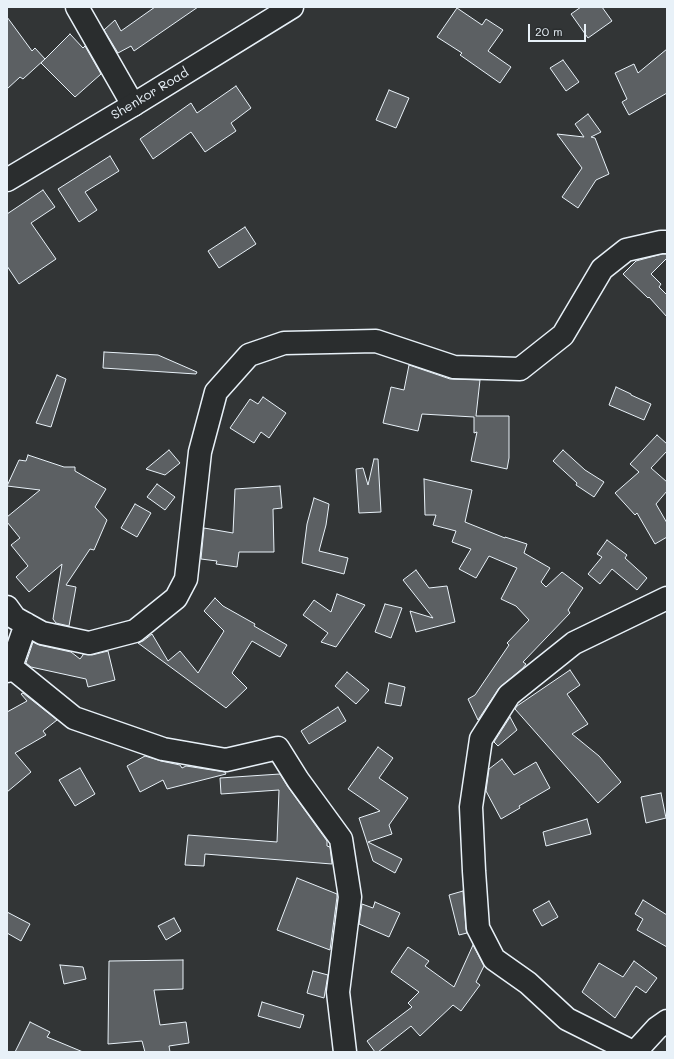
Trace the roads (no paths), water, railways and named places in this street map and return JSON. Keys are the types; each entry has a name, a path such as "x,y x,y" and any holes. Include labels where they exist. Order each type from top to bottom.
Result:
{"street":[{"path":"77,7 133,105"},
{"name":"Shenkor Road","path":"7,180 133,105 292,7"},
{"path":"7,607 15,618 42,633 89,643 135,631 176,598 186,579 200,452 216,392 249,354 284,344 376,341 454,367 520,369 563,335 602,269 626,250 667,242"},
{"path":"667,598 574,644 509,695 481,739 471,807 478,928 494,959 528,983 566,1019 634,1052 656,1028 667,1021"},
{"path":"26,624 9,669 74,718 163,749 226,760 278,748 298,780 341,839 350,897 338,992 345,1052"}]}
